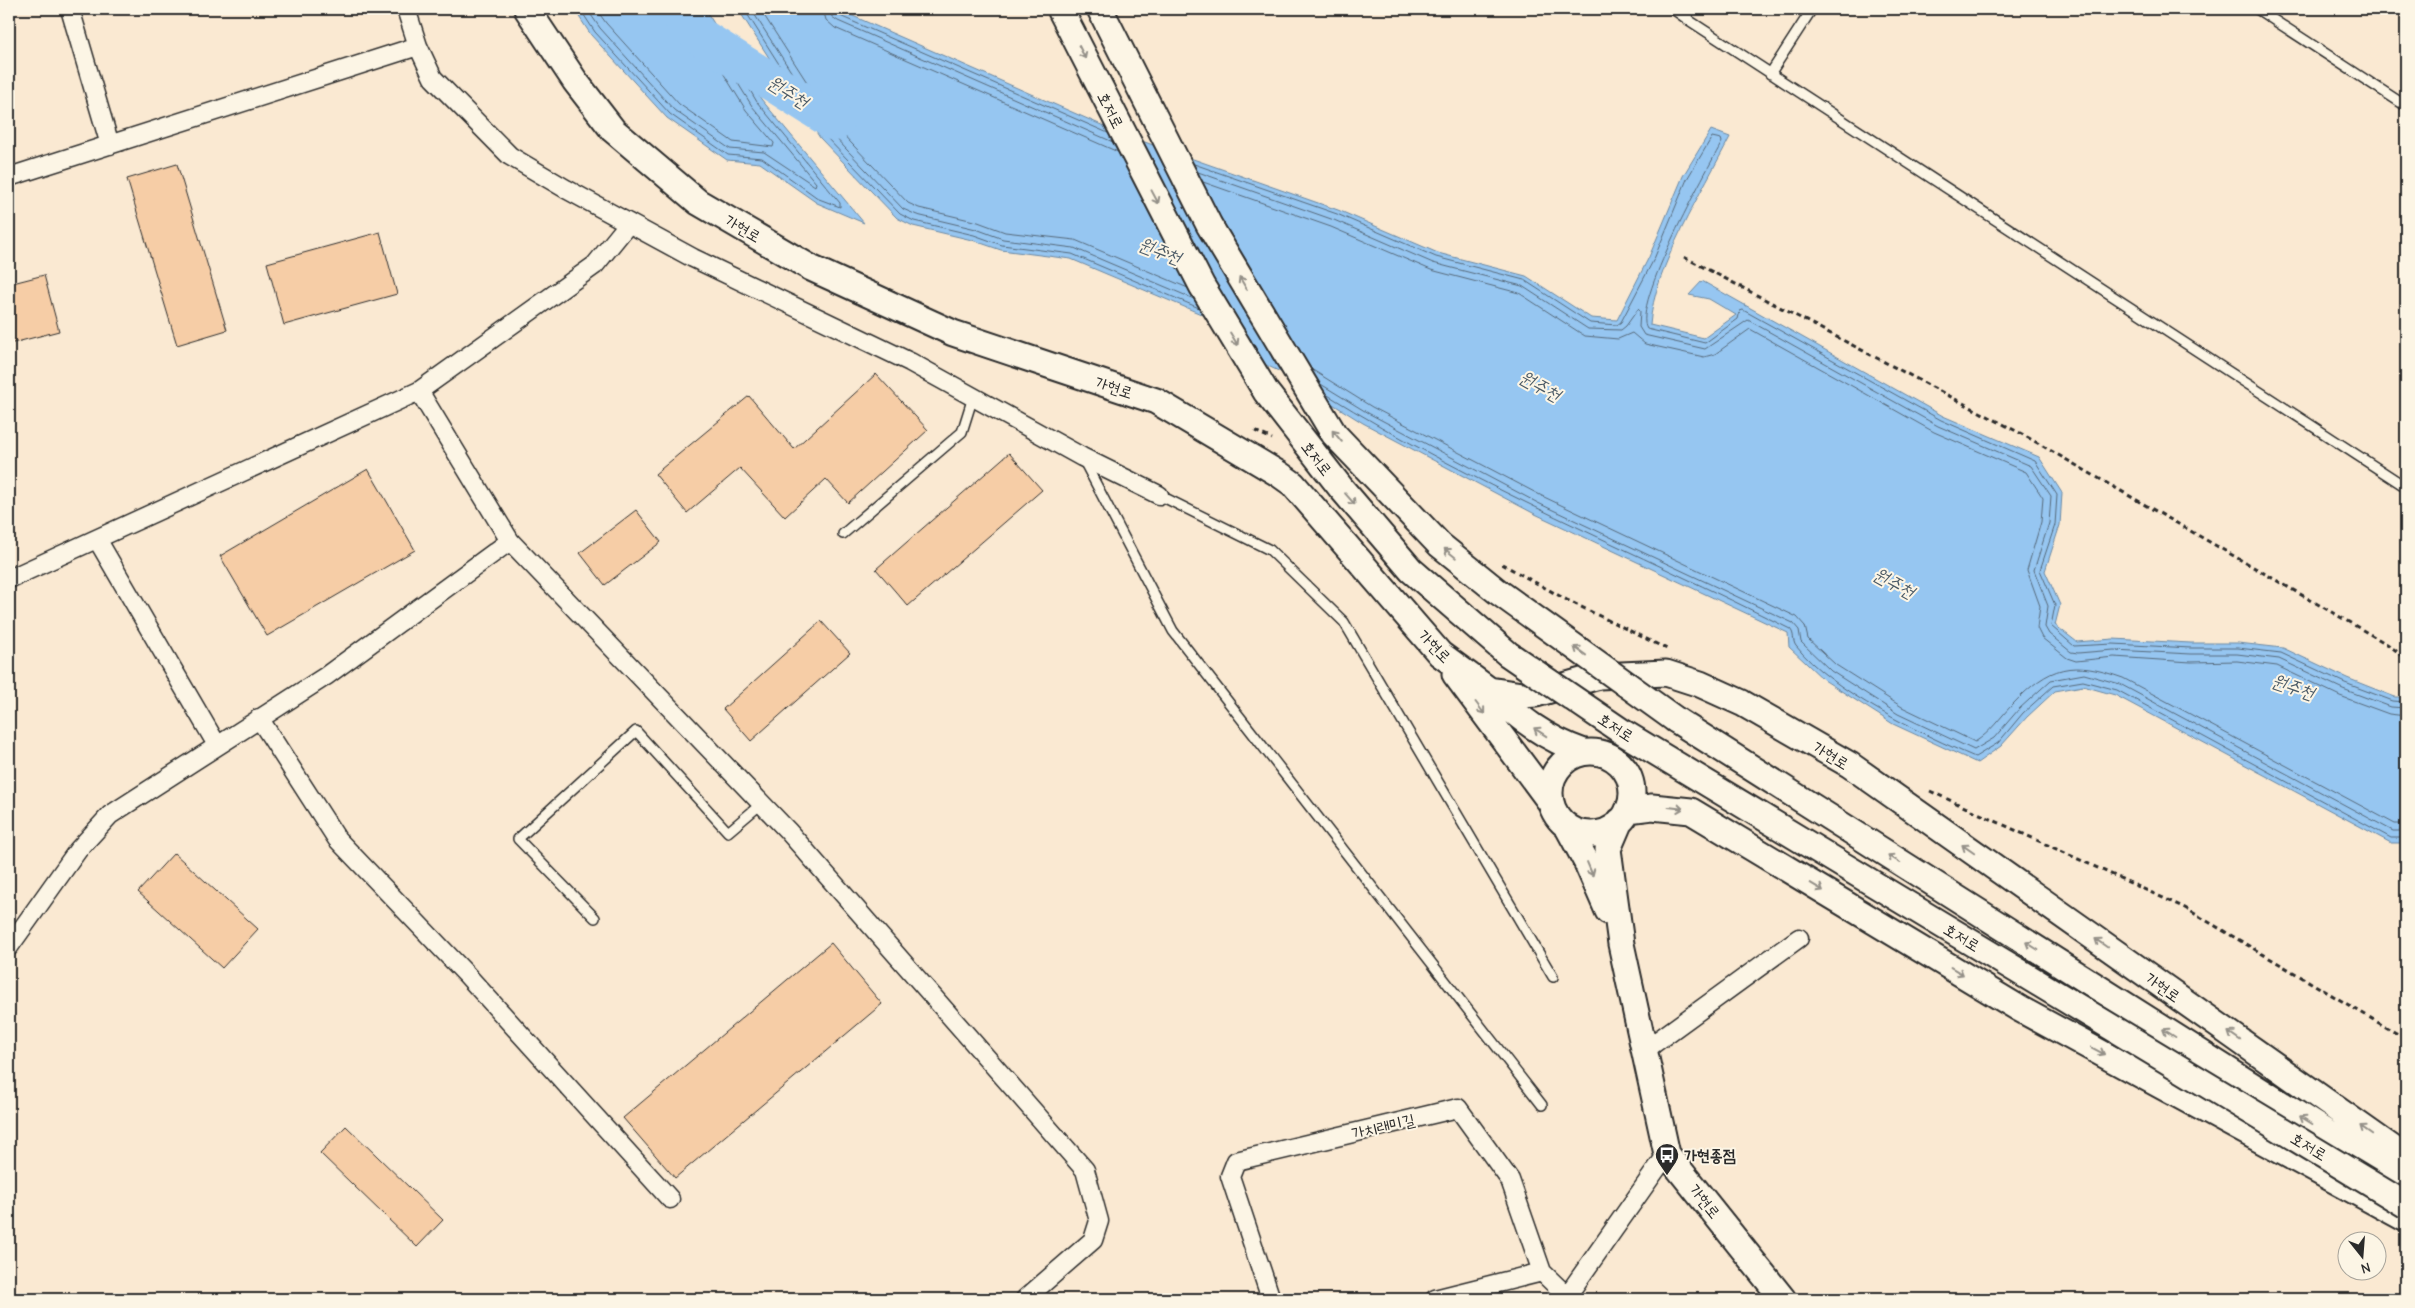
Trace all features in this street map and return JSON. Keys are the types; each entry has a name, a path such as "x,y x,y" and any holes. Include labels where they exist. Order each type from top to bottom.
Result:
{"street":[{"path":"70,9 110,145"},
{"path":"406,9 418,46 433,78 510,156 566,189 693,258 910,362 1082,457 1158,495"},
{"name":"가현로","path":"527,9 575,81 613,130 698,202 811,268 953,333 1156,400 1279,474 1293,484 1440,654 1489,690 1522,695 1536,694 1599,676 1666,673 1700,684 1742,703 1850,765 2406,1158"},
{"name":"호저로","path":"1060,9 1202,286 1266,392 1341,488 1411,570 1508,654 1624,733 2406,1205"},
{"name":"호저로","path":"1100,9 1209,225 1334,434 1440,545 1497,591 1676,720 2406,1184"},
{"path":"9,177 418,46"},
{"path":"9,579 419,391 595,265 629,223"},
{"path":"419,391 510,541 761,804 1085,1170 1099,1221 1093,1240 1025,1299"},
{"path":"97,539 217,746"},
{"path":"9,947 78,850 110,815 326,676 510,541"},
{"path":"1440,654 1551,804 1557,816 1567,826 1586,861 1621,944"},
{"path":"1489,690 1519,718 1556,742 1584,752"},
{"path":"259,718 337,839 466,974 670,1198"},
{"path":"1551,804 1550,790 1553,776 1561,764 1571,756 1584,752 1596,752 1608,756 1623,768 1631,785 1631,798 1608,849 1621,944"},
{"path":"1567,826 1580,832 1594,833 1608,830 1624,816 1652,807 1691,810 2020,1009 2406,1219"},
{"path":"1645,1050 1800,938"},
{"name":"가현로","path":"1621,944 1667,1154 1783,1299"},
{"name":"가치래미길","path":"1271,1299 1230,1176 1236,1161 1458,1108 1510,1180 1542,1272 1569,1298"},
{"path":"1569,1298 1667,1154"},
{"path":"1435,1299 1542,1272"}],"lane":[{"path":"1673,9 2406,487"},
{"path":"1687,19 1688,9"},
{"path":"1770,74 1812,9"},
{"path":"2257,9 2406,106"},
{"path":"843,534 962,432 973,397"},
{"path":"1082,457 1173,631 1542,1105"},
{"path":"1158,495 1270,550 1344,622 1553,977"},
{"path":"594,918 518,839 636,731 728,832 761,804"}],"path":[{"path":"1684,257 2020,433 2386,644 2406,658"}],"water":[{"path":"574,9 705,9 761,99 864,223 817,203 760,163 727,160 667,118 591,35"},
{"path":"738,9 837,9 1122,134 1338,210 1438,253 1526,276 1591,318 1617,320 1649,257 1683,176 1711,130 1730,137 1681,229 1670,254 1653,302 1650,325 1704,338 1736,315 1709,299 1689,295 1702,281 1943,416 2039,457 2062,493 2060,525 2045,571 2060,605 2055,625 2077,642 2113,639 2191,643 2238,643 2283,648 2347,678 2395,697 2406,697 2406,843 2391,843 2115,695 2083,686 2055,691 2027,717 2001,746 1977,763 1893,724 1824,680 1789,647 1788,633 1533,513 1363,423 1283,373 1255,360 1251,339 1201,314 1071,259 1001,250 972,240 913,226 897,218 820,138"}],"building":[{"path":"177,164 227,330 177,345 127,179"},
{"path":"380,232 397,294 284,325 267,263"},
{"path":"44,275 59,331 9,344 9,284"},
{"path":"876,374 928,430 848,503 826,479 785,517 740,468 687,513 655,474 749,396 794,449"},
{"path":"1009,453 1042,490 908,606 876,569"},
{"path":"368,469 415,550 267,636 220,556"},
{"path":"636,510 661,542 605,585 580,553"},
{"path":"821,621 850,653 751,741 723,709"},
{"path":"174,853 258,929 222,968 138,892"},
{"path":"831,943 882,1004 675,1178 623,1118"},
{"path":"346,1126 443,1220 417,1247 320,1153"}],"waterway":[{"name":"원주천","path":"675,9 699,36 835,122"}],"place":[{"name":"가현종점","path":"1667,1176"}]}
